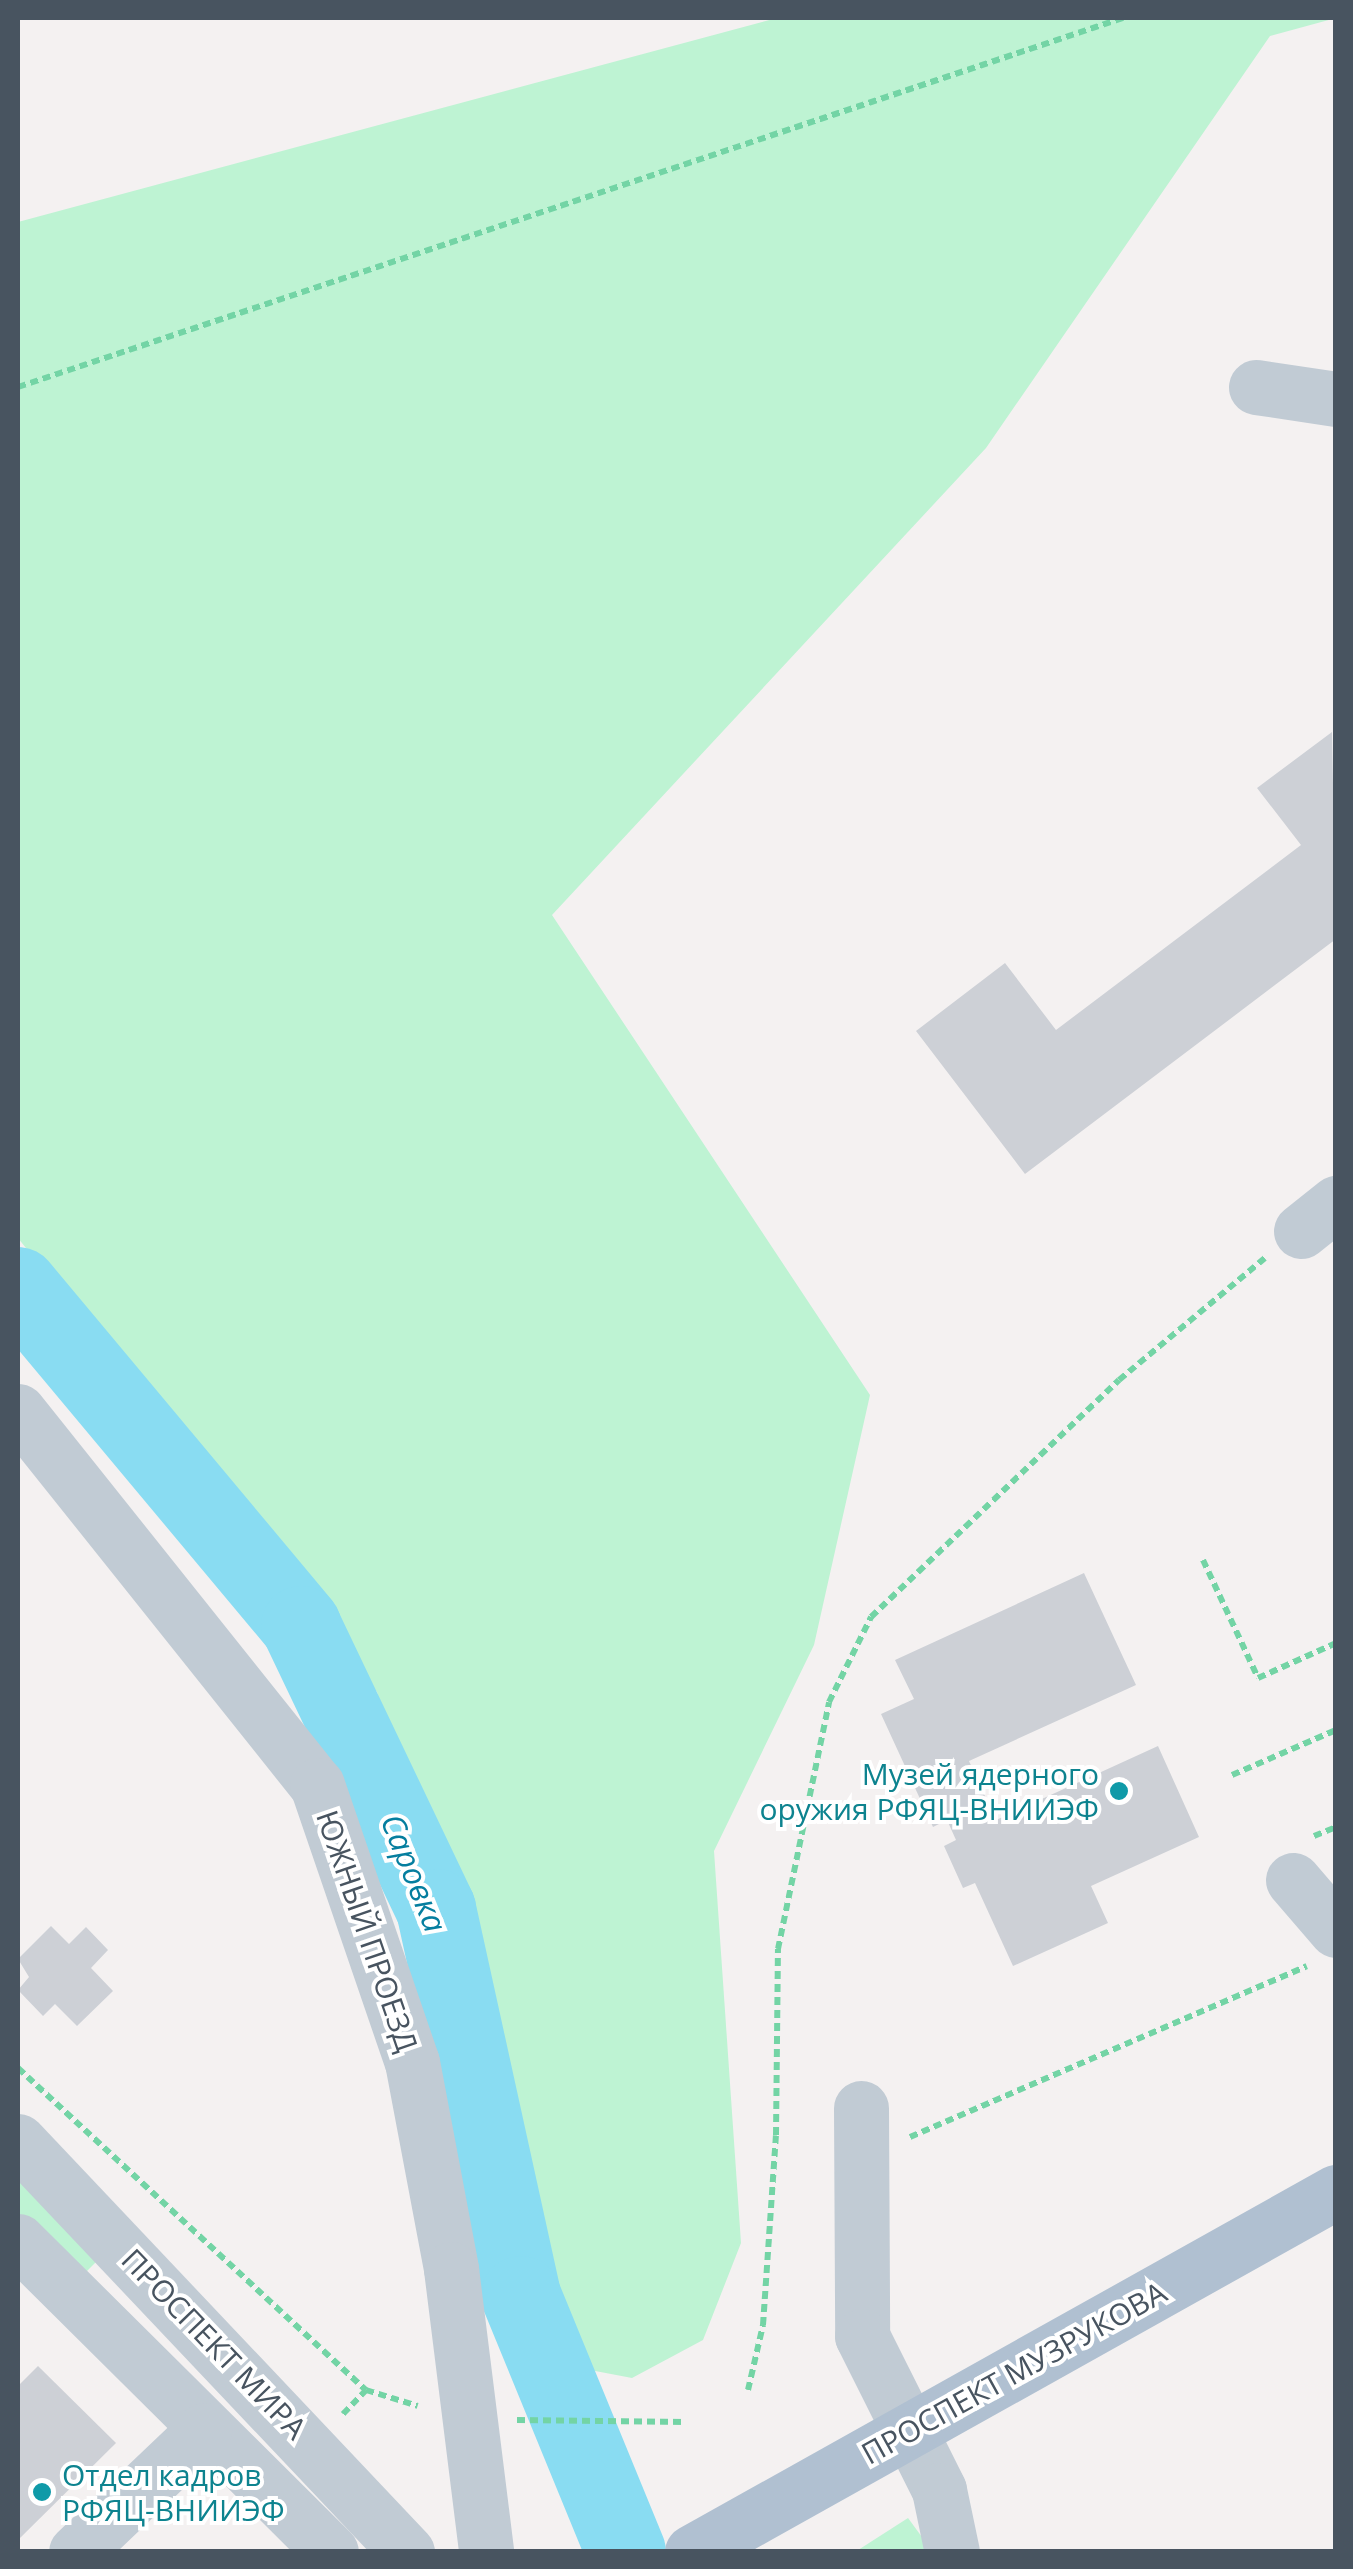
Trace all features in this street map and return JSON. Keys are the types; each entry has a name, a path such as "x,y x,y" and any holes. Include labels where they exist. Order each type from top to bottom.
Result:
{"main road":[{"name":"ПРОСПЕКТ МУЗРУКОВА","path":"692,2552 1336,2192"}],"street":[{"path":"1256,387 1336,398"},
{"name":"ЮЖНЫЙ ПРОЕЗД","path":"18,1411 317,1785 412,2062 494,2421 486,2552"},
{"path":"1293,1880 1326,1946"},
{"path":"860,2133 862,2336 904,2435 939,2490 952,2552"},
{"name":"ПРОСПЕКТ МИРА","path":"18,2140 407,2552"},
{"path":"18,2241 204,2430 291,2529 331,2552"},
{"path":"76,2552 204,2430"}],"path":[{"path":"18,387 1123,18"},
{"path":"748,2390 763,2325 775,2154 778,1949 829,1702 883,1604 1120,1380 1318,1217"},
{"path":"1203,1560 1258,1678 1336,1642"},
{"path":"1232,1776 1336,1730"},
{"path":"860,2133 1326,1946"},
{"path":"18,2068 366,2390 494,2421 686,2422"}],"green space":[{"path":"777,18 1336,18 1270,36 986,448 552,915 870,1395 814,1645 714,1851 741,2243 703,2340 632,2378 548,2362 377,1692 18,1238 18,222"},
{"path":"18,2177 99,2259 81,2277 18,2213"},
{"path":"908,2518 933,2552 855,2552"}],"building":[{"path":"1332,732 1336,939 1025,1174 916,1031 1005,963 1056,1030 1301,845 1257,788"},
{"name":"Музей ядерного оружия РФЯЦ-ВНИИЭФ","path":"1084,1573 1136,1685 969,1761 996,1820 1158,1746 1199,1837 1091,1886 1108,1923 1013,1966 975,1883 963,1888 944,1846 956,1840 947,1820 933,1827 881,1714 914,1699 895,1660"},
{"path":"51,1926 69,1944 86,1927 108,1950 91,1968 113,1991 77,2026 55,2004 43,2016 18,1990 29,1977 18,1959"},
{"name":"Отдел кадров РФЯЦ-ВНИИЭФ","path":"38,2366 116,2443 18,2540 18,2386"}],"waterway":[{"name":"Саровка","path":"18,1287 301,1626 436,1909 521,2296 626,2552"}],"place":[{"name":"Музей ядерного оружия РФЯЦ-ВНИИЭФ","path":"1119,1791"},
{"name":"Отдел кадров РФЯЦ-ВНИИЭФ","path":"42,2492"}]}
